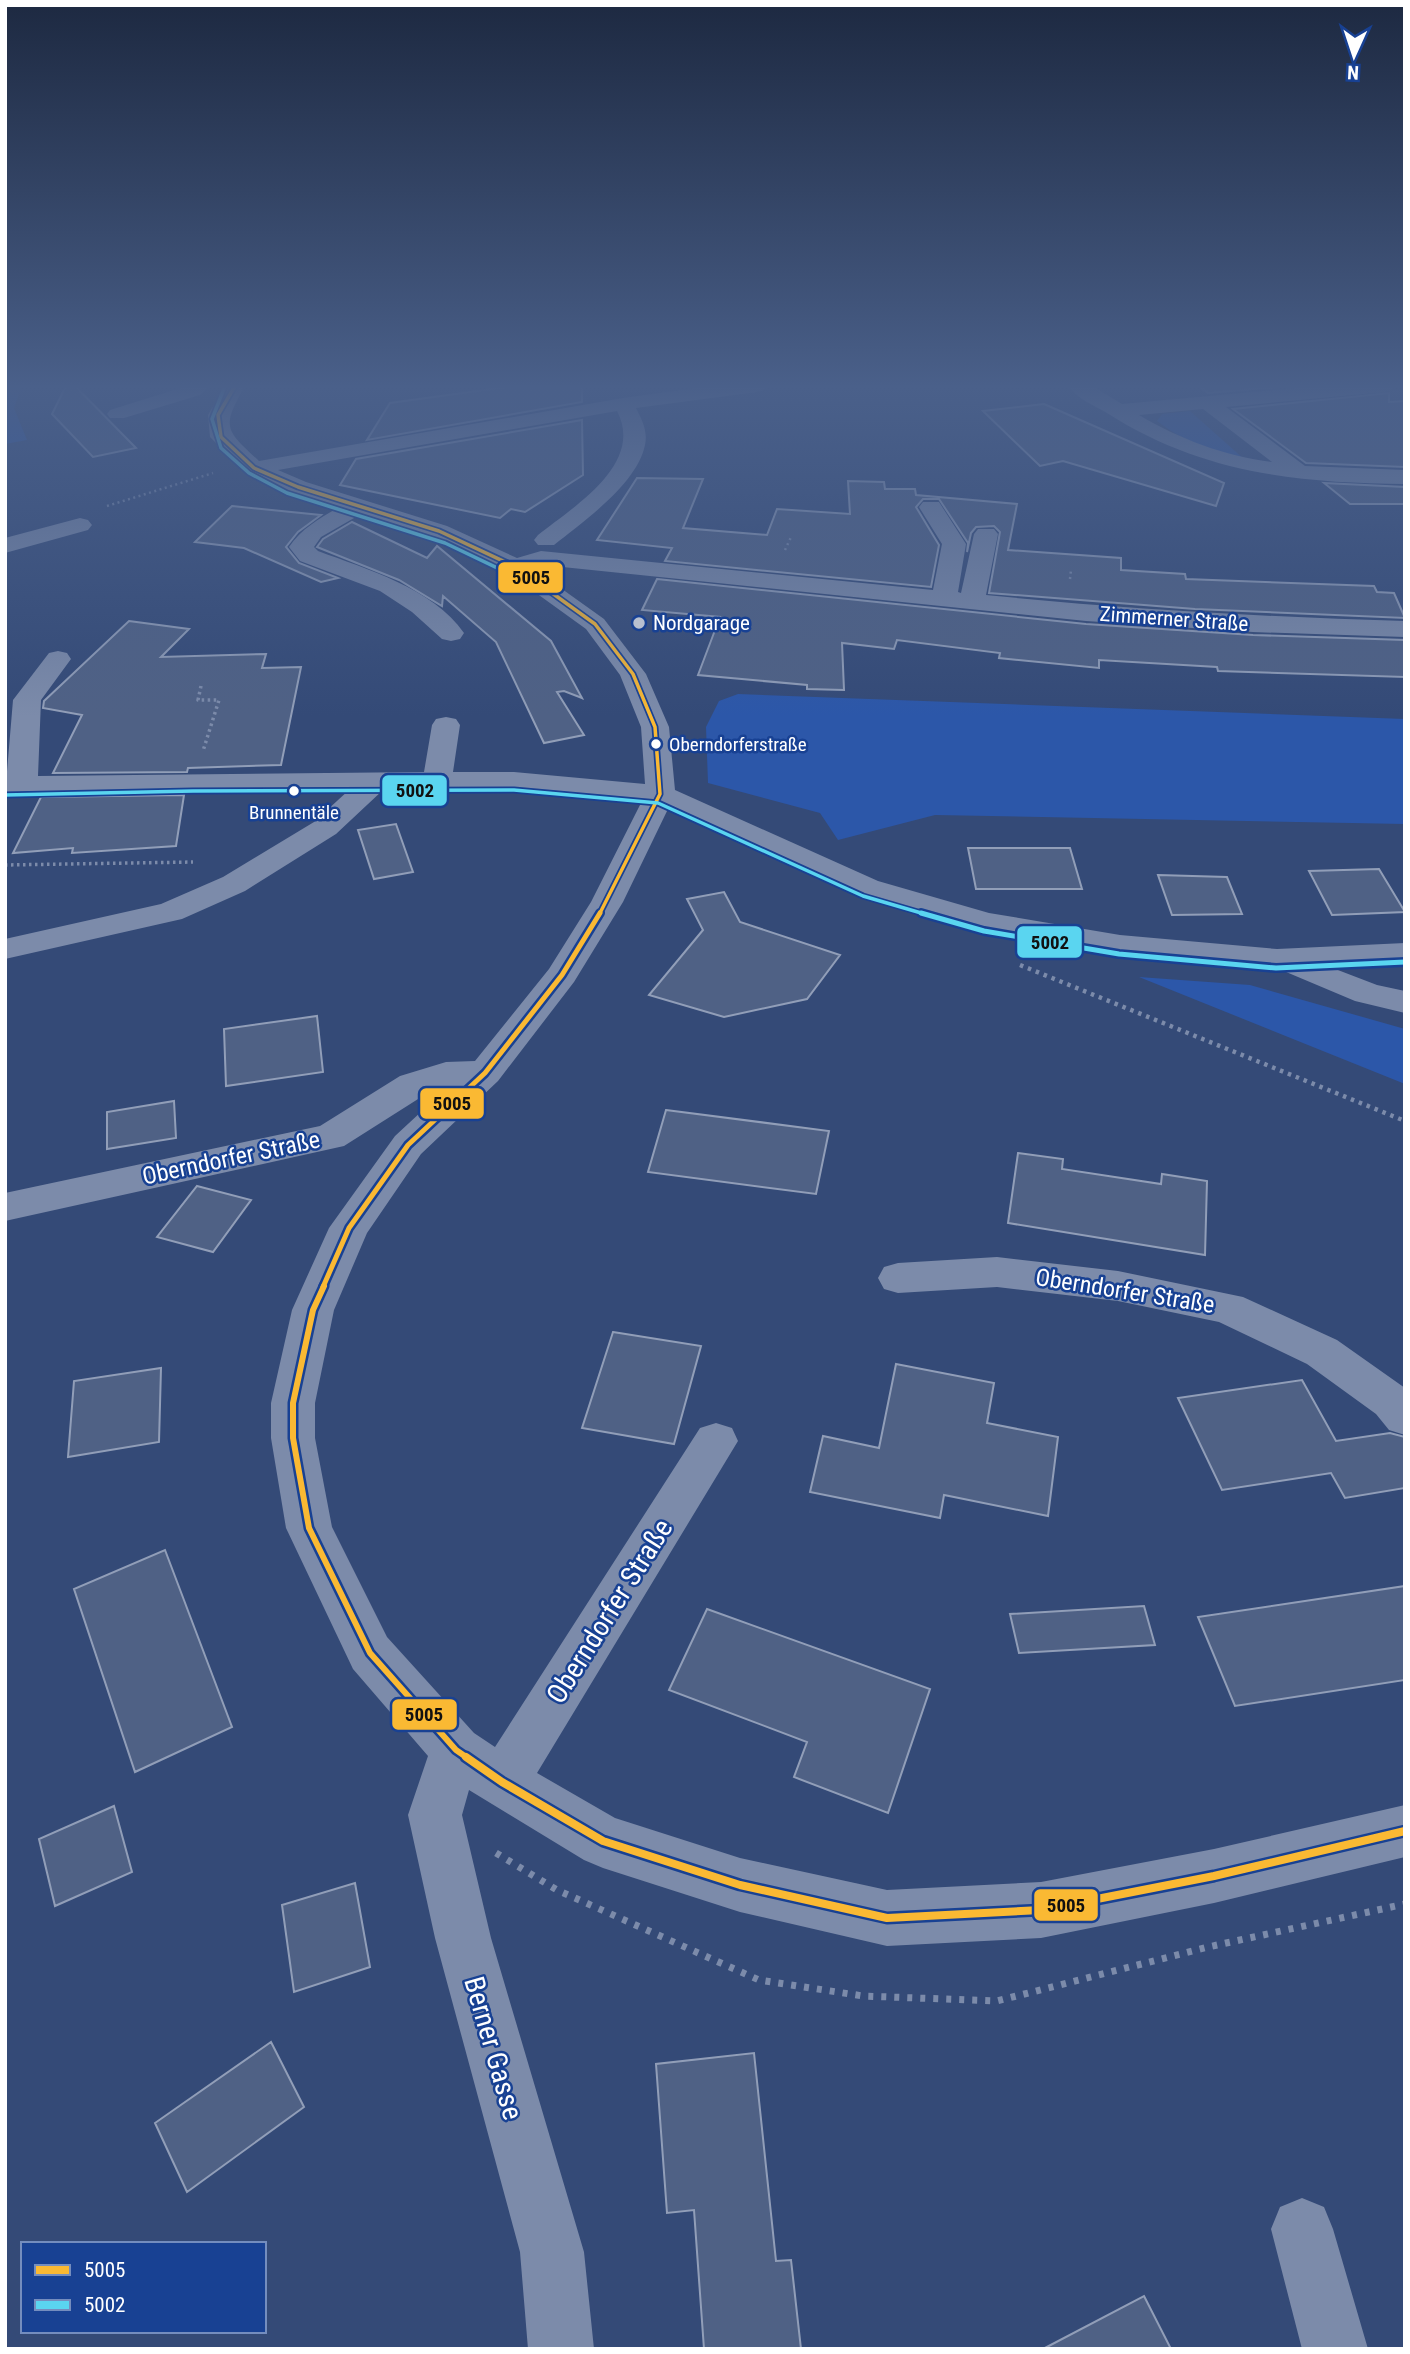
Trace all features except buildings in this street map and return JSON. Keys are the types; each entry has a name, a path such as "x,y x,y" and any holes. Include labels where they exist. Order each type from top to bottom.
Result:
{"street":[{"path":"324,496 439,531 516,567 595,624 633,674 655,727 660,794 607,902 562,975 485,1073 408,1145 349,1228 313,1310 293,1403 293,1438 309,1528 370,1653 456,1750 502,1782 603,1841 740,1885 887,1918 1041,1910 1214,1876 1405,1831"},
{"path":"547,540 596,496"},
{"path":"356,507 313,532 301,547 309,556 389,586 421,607 451,633"},
{"path":"931,507 954,544 944,599"},
{"path":"5,546 80,525"},
{"path":"972,602 986,534"},
{"name":"Zimmerner Straße","path":"516,567 541,558 1086,613 1253,624 1405,629"},
{"path":"58,659 27,700 14,786 193,782 514,781 660,794 867,888 985,922 1120,945 1277,958 1405,953"},
{"path":"437,781 446,725"},
{"path":"5,949 171,912 234,884 325,828 376,781"},
{"path":"1277,958 1367,993 1405,1002"},
{"name":"Oberndorfer Straße","path":"5,1207 331,1137 412,1084 446,1074 485,1073"},
{"name":"Oberndorfer Straße","path":"898,1278 997,1272 1118,1286 1228,1308 1322,1352 1391,1402 1405,1417"},
{"name":"Oberndorfer Straße","path":"502,1782 716,1441"},
{"name":"Berner Gasse","path":"456,1750 435,1815 463,1938 552,2252 561,2349"},
{"path":"1302,2229 1335,2349"}],"path":[{"path":"104,507 140,496"},
{"path":"193,782 219,700 198,700 201,686"},
{"path":"5,865 192,862 234,884"},
{"path":"985,922 984,942 996,955 1405,1121"}],"shaded area":[{"path":"738,694 1405,719 1405,824 935,815 838,840 820,813 708,783 706,727 719,701"},
{"path":"1139,977 1250,985 1405,1029 1405,1084"}],"transit line":[{"name":"5002","path":"295,496 445,543 512,575"},
{"name":"5005","path":"326,496 439,531 516,567 595,624 633,674 655,727 660,794 607,902 562,975 485,1073 408,1145 349,1228 313,1310 293,1403 293,1438 309,1528 370,1653 456,1750 502,1782 603,1841 740,1885 887,1918 1041,1910 1214,1876 1405,1831"},
{"name":"5002","path":"5,795 193,791 514,790 658,803 863,896 984,931 1119,954 1276,968 1405,962"}],"place":[{"name":"Nordgarage","path":"639,623"},
{"name":"Oberndorferstraße","path":"656,744"},
{"name":"Brunnentäle","path":"294,791"}]}
